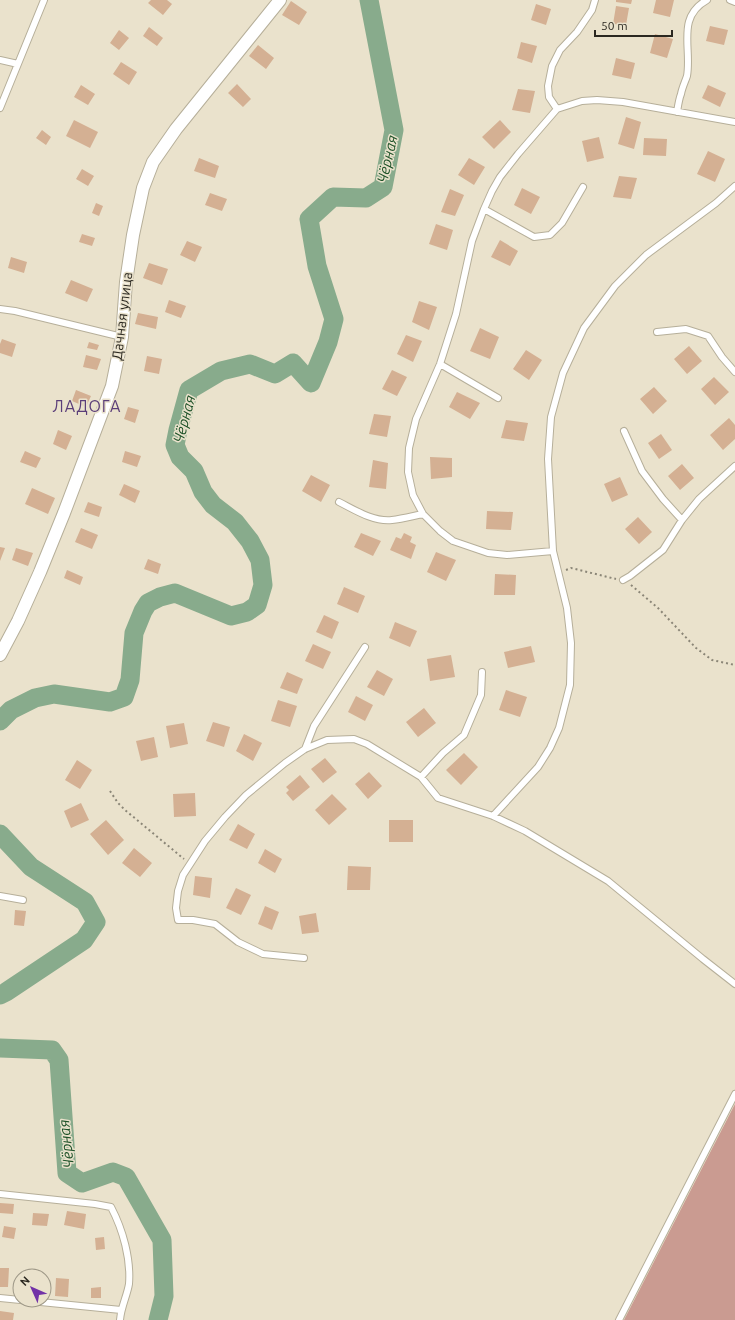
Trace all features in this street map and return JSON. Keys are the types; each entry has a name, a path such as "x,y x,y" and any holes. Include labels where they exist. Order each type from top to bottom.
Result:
{"street":[{"name":"Дачная улица","path":"0,655 18,621 40,572 112,386 122,337 126,282 133,235 143,188 153,162 176,129 280,0"}],"lane":[{"path":"0,108 44,0"},
{"path":"557,109 549,97 548,86 552,66 560,50 576,32 592,10 596,0"},
{"path":"677,112 686,77 688,56 686,32 690,18 697,5 707,0"},
{"path":"730,0 735,2"},
{"path":"0,60 18,64"},
{"path":"554,551 507,555 488,553 453,541 440,531 423,514 413,495 408,472 409,448 416,418 440,364 456,314 472,241 484,209 500,177 557,109 582,101 597,100 623,102 735,122"},
{"path":"493,816 538,767 550,748 559,728 570,685 571,643 567,608 554,551 548,459 550,417 563,373 584,328 615,286 646,255 716,203 735,186"},
{"path":"484,209 534,237 550,235 562,224 583,187"},
{"path":"0,310 15,311 122,337"},
{"path":"656,332 686,329 708,336 722,357 735,372"},
{"path":"440,364 498,398"},
{"path":"624,431 642,471 663,499 682,520"},
{"path":"623,580 663,550 682,520 699,499 735,466"},
{"path":"339,502 358,512 377,518 390,520 423,514"},
{"path":"305,749 314,726 365,647"},
{"path":"421,777 443,753 464,734 481,695 482,672"},
{"path":"304,958 263,954 238,942 216,924 193,920 178,920 176,908 178,891 183,875 205,841 246,795 285,763 305,749 327,740 354,739 367,744 421,777 438,798 493,816 526,831 608,881 735,984"},
{"path":"0,896 23,900"},
{"path":"619,1320 735,1094"},
{"path":"0,1194 111,1207 118,1221 128,1259 129,1285 121,1310 120,1320"},
{"path":"0,1298 121,1310"}],"path":[{"path":"560,574 571,568 623,580 658,608 696,648 712,660 735,665"},
{"path":"110,791 125,810 190,864"}],"shaded area":[{"path":"735,1104 735,1320 624,1320"}],"building":[{"path":"151,0 167,0 172,4 163,15 148,3"},
{"path":"616,0 632,0 631,4 616,2"},
{"path":"656,0 674,0 670,17 653,13"},
{"path":"291,1 307,12 299,25 282,15"},
{"path":"536,4 551,9 546,25 531,20"},
{"path":"616,6 629,8 626,25 613,24"},
{"path":"710,26 728,30 724,45 706,41"},
{"path":"149,27 163,38 157,46 143,36"},
{"path":"119,30 129,38 119,50 110,43"},
{"path":"655,34 673,39 667,58 650,53"},
{"path":"521,42 537,46 532,63 517,58"},
{"path":"258,45 274,58 266,69 249,56"},
{"path":"616,58 635,63 631,79 612,75"},
{"path":"121,62 137,72 129,85 113,74"},
{"path":"237,84 251,99 243,107 228,93"},
{"path":"81,85 95,94 88,105 74,97"},
{"path":"708,85 726,93 720,107 702,98"},
{"path":"518,89 535,91 530,113 512,110"},
{"path":"626,117 641,122 634,149 618,144"},
{"path":"74,120 98,132 90,148 66,136"},
{"path":"500,120 511,132 494,149 482,137"},
{"path":"42,130 51,137 46,145 36,138"},
{"path":"599,137 604,158 587,162 582,141"},
{"path":"644,138 667,139 666,156 643,155"},
{"path":"708,151 725,159 715,182 697,174"},
{"path":"199,158 219,166 215,178 194,171"},
{"path":"469,158 485,167 474,185 458,175"},
{"path":"82,169 94,176 88,186 76,179"},
{"path":"619,176 637,178 631,199 613,197"},
{"path":"522,188 540,197 531,214 514,205"},
{"path":"450,189 464,195 455,216 441,212"},
{"path":"210,193 227,199 222,211 205,205"},
{"path":"96,203 103,206 99,216 92,213"},
{"path":"436,224 453,230 447,250 429,244"},
{"path":"82,234 95,238 92,246 79,242"},
{"path":"500,240 518,251 510,266 491,257"},
{"path":"187,241 202,247 195,262 180,255"},
{"path":"11,257 27,262 24,273 8,268"},
{"path":"149,263 168,269 162,285 143,278"},
{"path":"71,280 93,289 87,302 65,293"},
{"path":"169,300 186,306 181,318 165,312"},
{"path":"419,301 437,307 429,330 412,322"},
{"path":"138,313 158,317 156,329 135,324"},
{"path":"480,328 499,337 490,359 470,351"},
{"path":"406,335 422,341 413,362 397,354"},
{"path":"2,339 16,344 12,357 0,353 0,344"},
{"path":"89,342 99,345 97,350 87,348"},
{"path":"689,346 702,361 687,374 674,359"},
{"path":"526,350 542,360 529,380 513,369"},
{"path":"86,355 101,359 97,370 83,367"},
{"path":"147,356 162,359 159,374 144,371"},
{"path":"392,370 407,377 397,396 382,389"},
{"path":"714,377 729,392 715,405 701,389"},
{"path":"654,387 667,401 653,414 640,399"},
{"path":"76,390 91,396 86,407 72,401"},
{"path":"457,392 480,403 470,419 449,407"},
{"path":"128,407 139,410 135,423 124,419"},
{"path":"374,414 391,416 387,437 369,434"},
{"path":"729,418 735,425 735,439 723,450 710,435"},
{"path":"506,420 528,423 524,441 501,438"},
{"path":"58,430 72,436 66,450 53,444"},
{"path":"661,434 672,450 659,459 648,443"},
{"path":"25,451 41,458 36,468 20,462"},
{"path":"125,451 141,456 137,467 122,462"},
{"path":"430,457 452,458 452,477 431,479"},
{"path":"373,460 388,463 386,489 369,487"},
{"path":"682,464 694,478 680,490 668,476"},
{"path":"311,475 330,485 321,502 302,491"},
{"path":"620,477 628,495 612,502 604,484"},
{"path":"124,484 140,491 135,503 119,495"},
{"path":"32,488 55,498 48,514 25,504"},
{"path":"88,502 102,507 99,517 84,512"},
{"path":"487,511 513,512 511,530 486,529"},
{"path":"638,517 652,532 639,544 625,529"},
{"path":"81,528 98,535 92,549 75,542"},
{"path":"361,533 381,541 373,556 354,547"},
{"path":"404,533 412,537 410,542 416,545 411,559 390,550 396,537 401,539"},
{"path":"0,547 5,548 0,561"},
{"path":"16,548 33,553 28,566 12,560"},
{"path":"436,552 456,560 446,581 427,572"},
{"path":"148,559 161,564 158,574 144,569"},
{"path":"67,570 83,577 80,585 64,578"},
{"path":"495,574 516,575 515,595 494,595"},
{"path":"344,587 365,596 358,613 337,604"},
{"path":"324,615 339,622 332,639 316,632"},
{"path":"395,622 417,631 410,647 389,638"},
{"path":"313,644 331,652 323,669 305,661"},
{"path":"531,646 535,662 508,668 504,652"},
{"path":"451,655 455,677 430,681 427,659"},
{"path":"377,670 393,679 384,696 367,687"},
{"path":"287,672 303,679 297,694 280,688"},
{"path":"506,690 527,697 520,717 499,710"},
{"path":"356,696 373,705 365,721 348,712"},
{"path":"278,700 297,706 290,727 271,721"},
{"path":"424,708 436,723 418,737 406,722"},
{"path":"213,722 230,727 224,747 206,741"},
{"path":"184,723 188,744 170,748 166,726"},
{"path":"244,734 262,743 253,761 236,751"},
{"path":"154,737 158,757 141,761 136,741"},
{"path":"464,753 478,767 461,785 446,770"},
{"path":"325,758 337,772 323,783 311,769"},
{"path":"77,760 92,770 80,789 65,780"},
{"path":"369,772 382,786 368,799 355,784"},
{"path":"300,775 310,787 293,801 286,793 289,790 286,787"},
{"path":"195,793 196,816 174,817 173,794"},
{"path":"332,794 347,809 329,825 315,810"},
{"path":"81,803 89,820 71,828 64,811"},
{"path":"106,820 124,840 108,855 90,834"},
{"path":"389,820 413,820 413,842 389,842"},
{"path":"238,824 255,834 247,849 229,840"},
{"path":"134,848 152,863 140,877 122,863"},
{"path":"265,849 282,859 275,873 258,863"},
{"path":"348,866 371,867 370,890 347,890"},
{"path":"195,876 212,878 210,898 193,895"},
{"path":"236,888 251,895 241,915 226,908"},
{"path":"265,906 279,912 272,930 258,924"},
{"path":"15,910 26,911 24,926 14,925"},
{"path":"316,913 319,932 302,934 299,916"},
{"path":"0,1203 14,1204 13,1214 0,1213"},
{"path":"67,1211 86,1214 84,1229 64,1225"},
{"path":"33,1213 49,1214 47,1226 32,1225"},
{"path":"4,1226 16,1228 14,1239 2,1237"},
{"path":"104,1237 105,1249 96,1250 95,1238"},
{"path":"0,1268 9,1268 8,1287 0,1287"},
{"path":"56,1278 69,1279 68,1297 55,1296"},
{"path":"101,1287 101,1298 91,1298 91,1288"},
{"path":"0,1311 14,1313 13,1320 0,1320"}],"waterway":[{"name":"Чёрная","path":"0,721 11,710 35,698 54,694 110,702 124,697 130,680 134,633 148,603 160,597 175,593 231,616 247,612 257,605 263,585 260,560 250,541 235,522 213,505 203,492 194,471 180,457 175,445 189,390 221,371 250,364 275,374 293,363 311,383 328,342 334,319 317,266 309,219 333,197 366,198 383,187 394,130 369,0"},
{"name":"Чёрная","path":"0,834 31,867 85,902 96,922 84,940 0,995"},
{"name":"Чёрная","path":"0,1048 52,1050 59,1060 67,1173 82,1183 113,1172 126,1177 162,1240 164,1296 158,1320"}],"district":[{"name":"ЛАДОГА","path":"87,406"}]}
